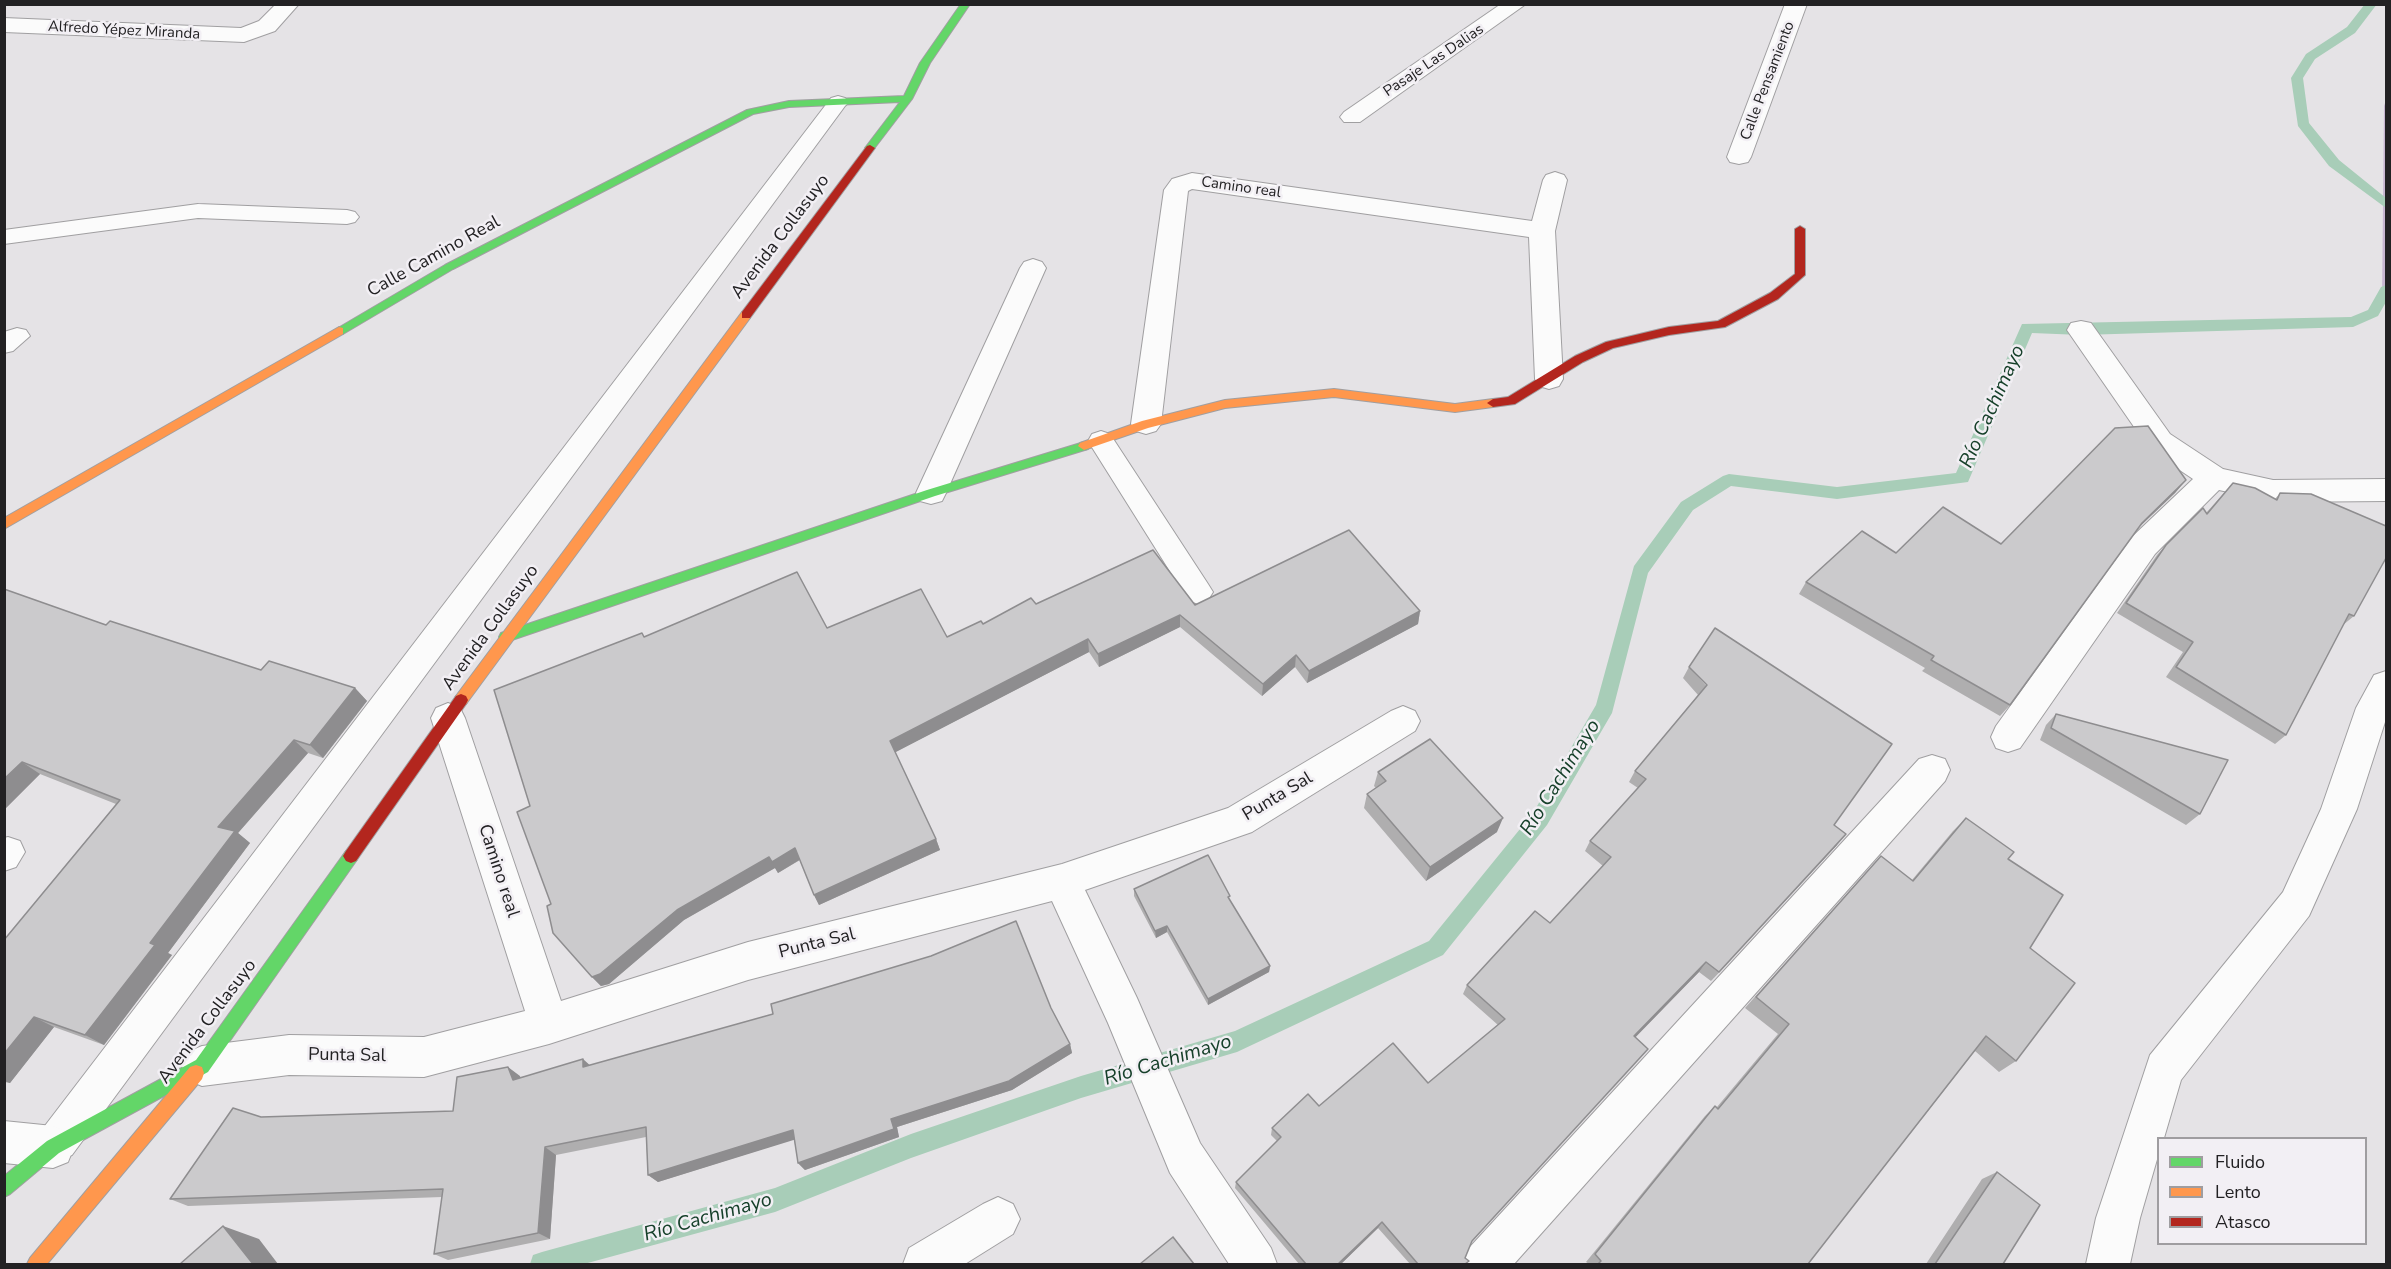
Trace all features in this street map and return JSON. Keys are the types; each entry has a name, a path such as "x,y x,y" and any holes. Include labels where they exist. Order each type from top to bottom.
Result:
{"street":[{"name":"Alfredo Yépez Miranda","path":"4,25 244,36 267,26 289,4"},
{"name":"Avenida Collasuyo","path":"36,1264 202,1066 506,637 907,99 925,63 966,4"},
{"name":"Pasaje Las Dalias","path":"1352,117 1516,4"},
{"name":"Calle Pensamiento","path":"1739,157 1796,4"},
{"name":"Calle Camino Real","path":"4,524 449,267 750,112 789,104 907,99"},
{"path":"1550,379 1542,231 1555,180"},
{"name":"Camino real","path":"1146,424 1176,190 1181,184 1192,181 1542,231"},
{"path":"506,637 931,493 1101,441 1146,424 1225,404 1334,393 1455,408 1511,401 1550,379 1579,358 1610,345 1669,331 1721,324 1774,296 1800,275 1800,229"},
{"path":"931,493 1032,268"},
{"path":"2081,330 2160,442 2214,478 2273,491 2386,490"},
{"path":"2008,737 2144,545 2187,501 2214,478"},
{"path":"2108,1264 2118,1218 2164,1069 2296,904 2339,809 2373,708 2386,685"},
{"name":"Camino real","path":"448,718 549,1024"},
{"name":"Punta Sal","path":"202,1066 289,1055 424,1057 549,1024 748,961 1062,881 1239,821 1403,722"},
{"path":"1485,1264 1932,770"},
{"path":"1062,881 1123,1012 1185,1158 1255,1264"},
{"path":"4,1188 53,1147 202,1066"},
{"path":"4,1142 53,1147"},
{"path":"925,1264 998,1219"}],"lane":[{"path":"53,1147 838,102"},
{"path":"4,237 198,211 347,217"},
{"path":"1101,441 1198,592"}],"shaded area":[{"path":"2386,100 2386,303 2382,302 2384,106"}],"building":[{"path":"2148,426 2186,480 2142,523 2010,705 1931,660 1934,656 1806,582 1862,531 1896,553 1943,507 2001,544 2115,428"},
{"path":"2233,483 2255,488 2277,500 2280,493 2311,494 2386,526 2386,558 2354,616 2349,614 2286,735 2176,667 2193,642 2126,603 2166,545 2203,508 2207,514"},
{"path":"1349,530 1420,611 1309,671 1296,655 1263,684 1180,615 1098,654 1088,639 890,741 936,839 814,895 795,848 772,862 769,857 677,910 600,974 592,977 553,933 547,906 551,904 517,812 530,806 494,690 642,633 644,637 797,572 827,628 921,589 947,637 981,621 983,624 1031,598 1036,604 1153,550 1195,605"},
{"path":"4,589 106,625 110,621 261,670 269,661 355,688 310,745 294,740 218,827 235,831 150,943 155,945 85,1035 34,1017 4,1054 4,940 120,800 22,762 4,779"},
{"path":"1715,628 1892,744 1834,825 1846,834 1719,972 1706,962 1634,1036 1648,1049 1472,1241 1465,1258 1469,1261 1465,1264 1418,1264 1382,1222 1338,1264 1306,1264 1236,1182 1281,1137 1272,1128 1308,1094 1319,1106 1393,1043 1428,1083 1505,1019 1467,985 1535,911 1550,923 1611,857 1590,841 1646,779 1635,771 1707,685 1689,667"},
{"path":"2056,714 2228,760 2200,814 2051,728"},
{"path":"1430,739 1503,818 1430,867 1367,794 1386,781 1378,772"},
{"path":"1966,818 2014,852 2008,859 2063,895 2030,948 2075,983 2016,1061 1986,1036 1808,1264 1598,1264 1601,1261 1595,1254 1715,1106 1718,1109 1789,1024 1756,997 1881,856 1913,881"},
{"path":"1208,855 1230,896 1228,897 1270,966 1208,999 1167,926 1155,931 1134,889"},
{"path":"1016,921 1051,1008 1070,1044 1009,1081 891,1119 894,1129 798,1163 793,1130 648,1175 646,1127 545,1147 538,1233 434,1254 443,1189 170,1199 233,1108 261,1117 453,1111 457,1077 508,1067 513,1080 583,1059 583,1067 773,1014 771,1004 931,956"},
{"path":"1997,1172 2040,1205 2003,1264 1935,1264"},
{"path":"223,1226 253,1264 180,1264"},
{"path":"1173,1237 1194,1264 1140,1264"}],"waterway":[{"name":"Río Cachimayo","path":"2371,4 2351,30 2310,57 2297,78 2303,123 2334,163 2386,204"},
{"name":"Río Cachimayo","path":"542,1264 775,1200 911,1146 1081,1087 1237,1041 1436,948 1540,819 1605,707 1640,571 1687,506 1729,480 1837,493 1962,478 2027,328 2081,330 2353,322 2373,313 2386,290"}],"traffic: fast":[{"path":"870,148 907,99 925,63 966,4"},
{"path":"339,331 449,267 750,112 789,104 907,99"},
{"path":"506,637 931,493 1084,446"},
{"path":"4,1188 53,1147 202,1066 351,856"}],"traffic: slow":[{"path":"461,700 746,315"},
{"path":"4,524 339,331"},
{"path":"1084,446 1146,424 1225,404 1334,393 1455,408 1493,403"},
{"path":"36,1264 196,1073"}],"traffic: jam":[{"path":"746,315 870,148"},
{"path":"1493,403 1511,401 1579,359 1610,345 1669,331 1721,324 1774,296 1800,275 1800,229"},
{"path":"351,856 461,700"}]}
